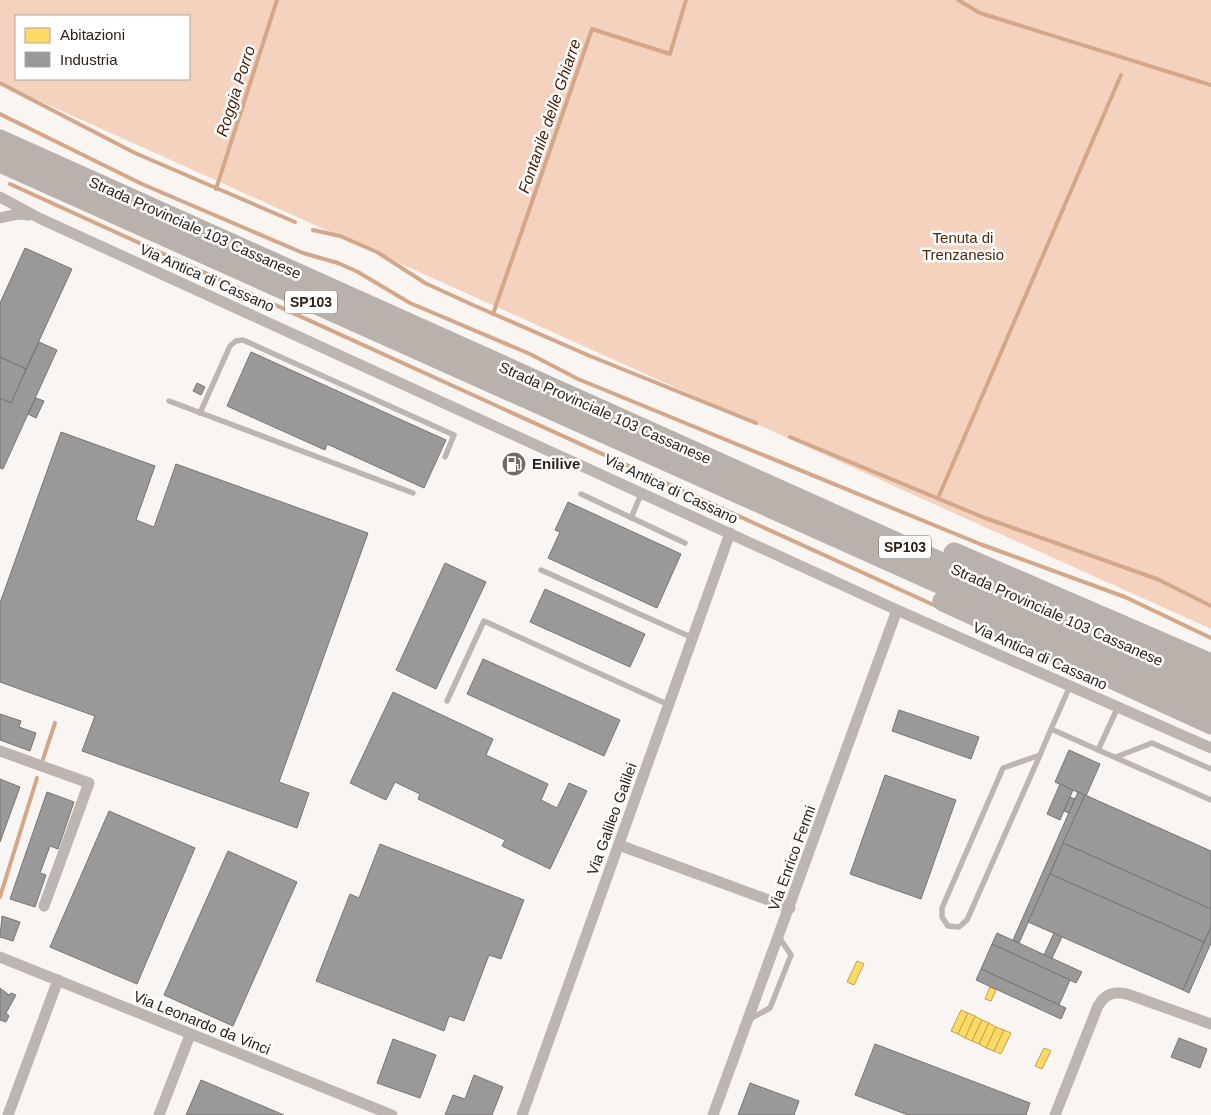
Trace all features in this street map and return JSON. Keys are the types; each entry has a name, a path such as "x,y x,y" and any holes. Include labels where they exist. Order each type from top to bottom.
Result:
{"highway":[{"name":"Strada Provinciale 103 Cassanese","path":"0,140 1211,684"},
{"name":"Strada Provinciale 103 Cassanese","path":"0,162 1211,705"},
{"name":"SP103","path":"600,410 767,475 1111,619 1211,664"},
{"name":"SP103","path":"622,442 696,483 988,622 1211,724"}],"street":[{"path":"0,214 0,197 38,218"},
{"path":"0,218 18,214 38,218"},
{"name":"Via Antica di Cassano","path":"38,218 897,610 1211,748"},
{"name":"Via Galileo Galilei","path":"522,1115 730,533"},
{"name":"Via Enrico Fermi","path":"713,1115 897,610"},
{"path":"0,751 89,783 44,906"},
{"path":"619,845 790,908"},
{"name":"Via Leonardo da Vinci","path":"0,958 392,1115"},
{"path":"8,1115 58,980"},
{"path":"1055,1115 1098,1006 1109,994 1116,992 1127,994 1211,1024"},
{"path":"159,1115 190,1035"}],"lane":[{"path":"200,412 230,346 236,341 243,340 454,435 445,457"},
{"path":"169,401 413,493"},
{"path":"631,518 642,492"},
{"path":"581,494 685,543"},
{"path":"541,570 693,638"},
{"path":"447,701 484,621 669,705"},
{"path":"1040,755 1003,768 942,908 942,917 948,926 959,927 967,920 1040,755 1051,728 1070,686"},
{"path":"1098,750 1118,707"},
{"path":"1051,728 1211,800"},
{"path":"1116,757 1152,743 1211,769"},
{"path":"748,1020 770,1008 791,956 779,937"}],"green space":[{"name":"Tenuta di Trenzanesio","path":"0,0 1211,0 1211,629 0,83"}],"building: Abitazioni":[{"path":"857,961 864,964 854,985 847,982"},
{"path":"990,987 996,990 991,1001 985,999"},
{"path":"961,1010 968,1013 958,1034 951,1031"},
{"path":"968,1013 975,1016 965,1038 958,1034"},
{"path":"975,1016 982,1020 972,1041 965,1038"},
{"path":"982,1020 989,1023 979,1044 972,1041"},
{"path":"989,1023 996,1027 986,1048 979,1044"},
{"path":"996,1027 1004,1030 994,1051 986,1048"},
{"path":"1004,1030 1011,1033 1001,1054 994,1051"},
{"path":"1044,1048 1051,1051 1042,1069 1035,1066"}],"building: Industria":[{"path":"25,248 72,269 26,369 0,357 0,303"},
{"path":"39,342 57,350 3,469 0,468 0,398 11,403"},
{"path":"251,352 446,440 424,488 327,444 325,450 227,406"},
{"path":"0,357 26,369 11,403 0,398"},
{"path":"197,383 205,387 201,395 193,391"},
{"path":"36,398 44,401 36,418 28,414"},
{"path":"61,432 155,466 136,520 154,527 176,464 368,533 279,782 309,793 297,828 82,751 95,716 0,682 0,603"},
{"path":"568,502 681,554 657,608 548,558 560,532 555,530"},
{"path":"445,563 486,582 436,689 396,670"},
{"path":"545,589 645,634 630,667 530,622"},
{"path":"483,659 620,720 604,756 467,694"},
{"path":"393,692 493,739 486,755 548,784 541,800 557,808 569,783 587,791 550,869 502,846 505,840 418,799 420,794 395,782 386,800 350,783"},
{"path":"899,710 979,737 971,759 892,731"},
{"path":"0,714 21,721 19,727 36,733 30,751 0,740"},
{"path":"1069,750 1100,764 1086,796 1055,782"},
{"path":"885,775 956,800 921,899 850,874"},
{"path":"0,779 20,787 0,842"},
{"path":"1060,784 1073,790 1060,820 1047,814"},
{"path":"47,792 74,802 58,849 50,846 40,873 46,875 35,907 10,899"},
{"path":"1078,792 1085,795 1019,943 1013,940"},
{"path":"1085,795 1211,851 1211,909 1063,843"},
{"path":"1070,797 1075,799 1069,813 1064,811"},
{"path":"109,811 195,848 137,984 50,947"},
{"path":"1063,843 1211,909 1211,927 1204,942 1050,874"},
{"path":"380,844 524,900 501,959 489,955 464,1021 449,1016 444,1031 316,981 350,894 359,898"},
{"path":"228,851 297,882 233,1026 164,995"},
{"path":"1050,874 1204,942 1183,990 1028,922"},
{"path":"2,916 20,922 13,941 0,937"},
{"path":"1211,927 1211,943 1189,993 1183,990"},
{"path":"997,933 1082,972 1076,983 992,944"},
{"path":"1054,933 1062,937 1052,958 1044,955"},
{"path":"992,944 1070,980 1059,1005 981,969"},
{"path":"981,969 1066,1008 1061,1019 976,980"},
{"path":"0,988 9,995 11,993 16,995 6,1013 9,1016 6,1022 0,1020"},
{"path":"1179,1038 1207,1049 1200,1068 1171,1057"},
{"path":"393,1039 436,1055 420,1098 377,1083"},
{"path":"875,1044 1030,1103 1026,1115 908,1115 855,1095"},
{"path":"474,1075 503,1087 492,1115 445,1115 453,1095 465,1099"},
{"path":"201,1080 284,1115 186,1115"},
{"path":"750,1083 799,1101 794,1115 738,1115"}],"waterway":[{"name":"Roggia Porro","path":"216,189 277,0"},
{"name":"Fontanile delle Ghiarre","path":"493,314 592,29 670,54 686,0"},
{"path":"958,0 980,13 1211,85"},
{"path":"938,498 1121,75"},
{"path":"0,83 135,153 295,222"},
{"path":"0,114 142,184 303,253 338,263 358,272 410,303 530,354 578,379 980,544 1125,597 1211,638"},
{"path":"10,184 936,606"},
{"path":"313,230 340,236 377,252 425,283 473,305 590,356 756,423"},
{"path":"790,437 985,518 1157,579 1211,606"},
{"name":"Roggia Porro","path":"43,759 55,723"},
{"name":"Roggia Porro","path":"0,897 37,778"}],"place":[{"name":"Enilive","path":"514,464"}]}
